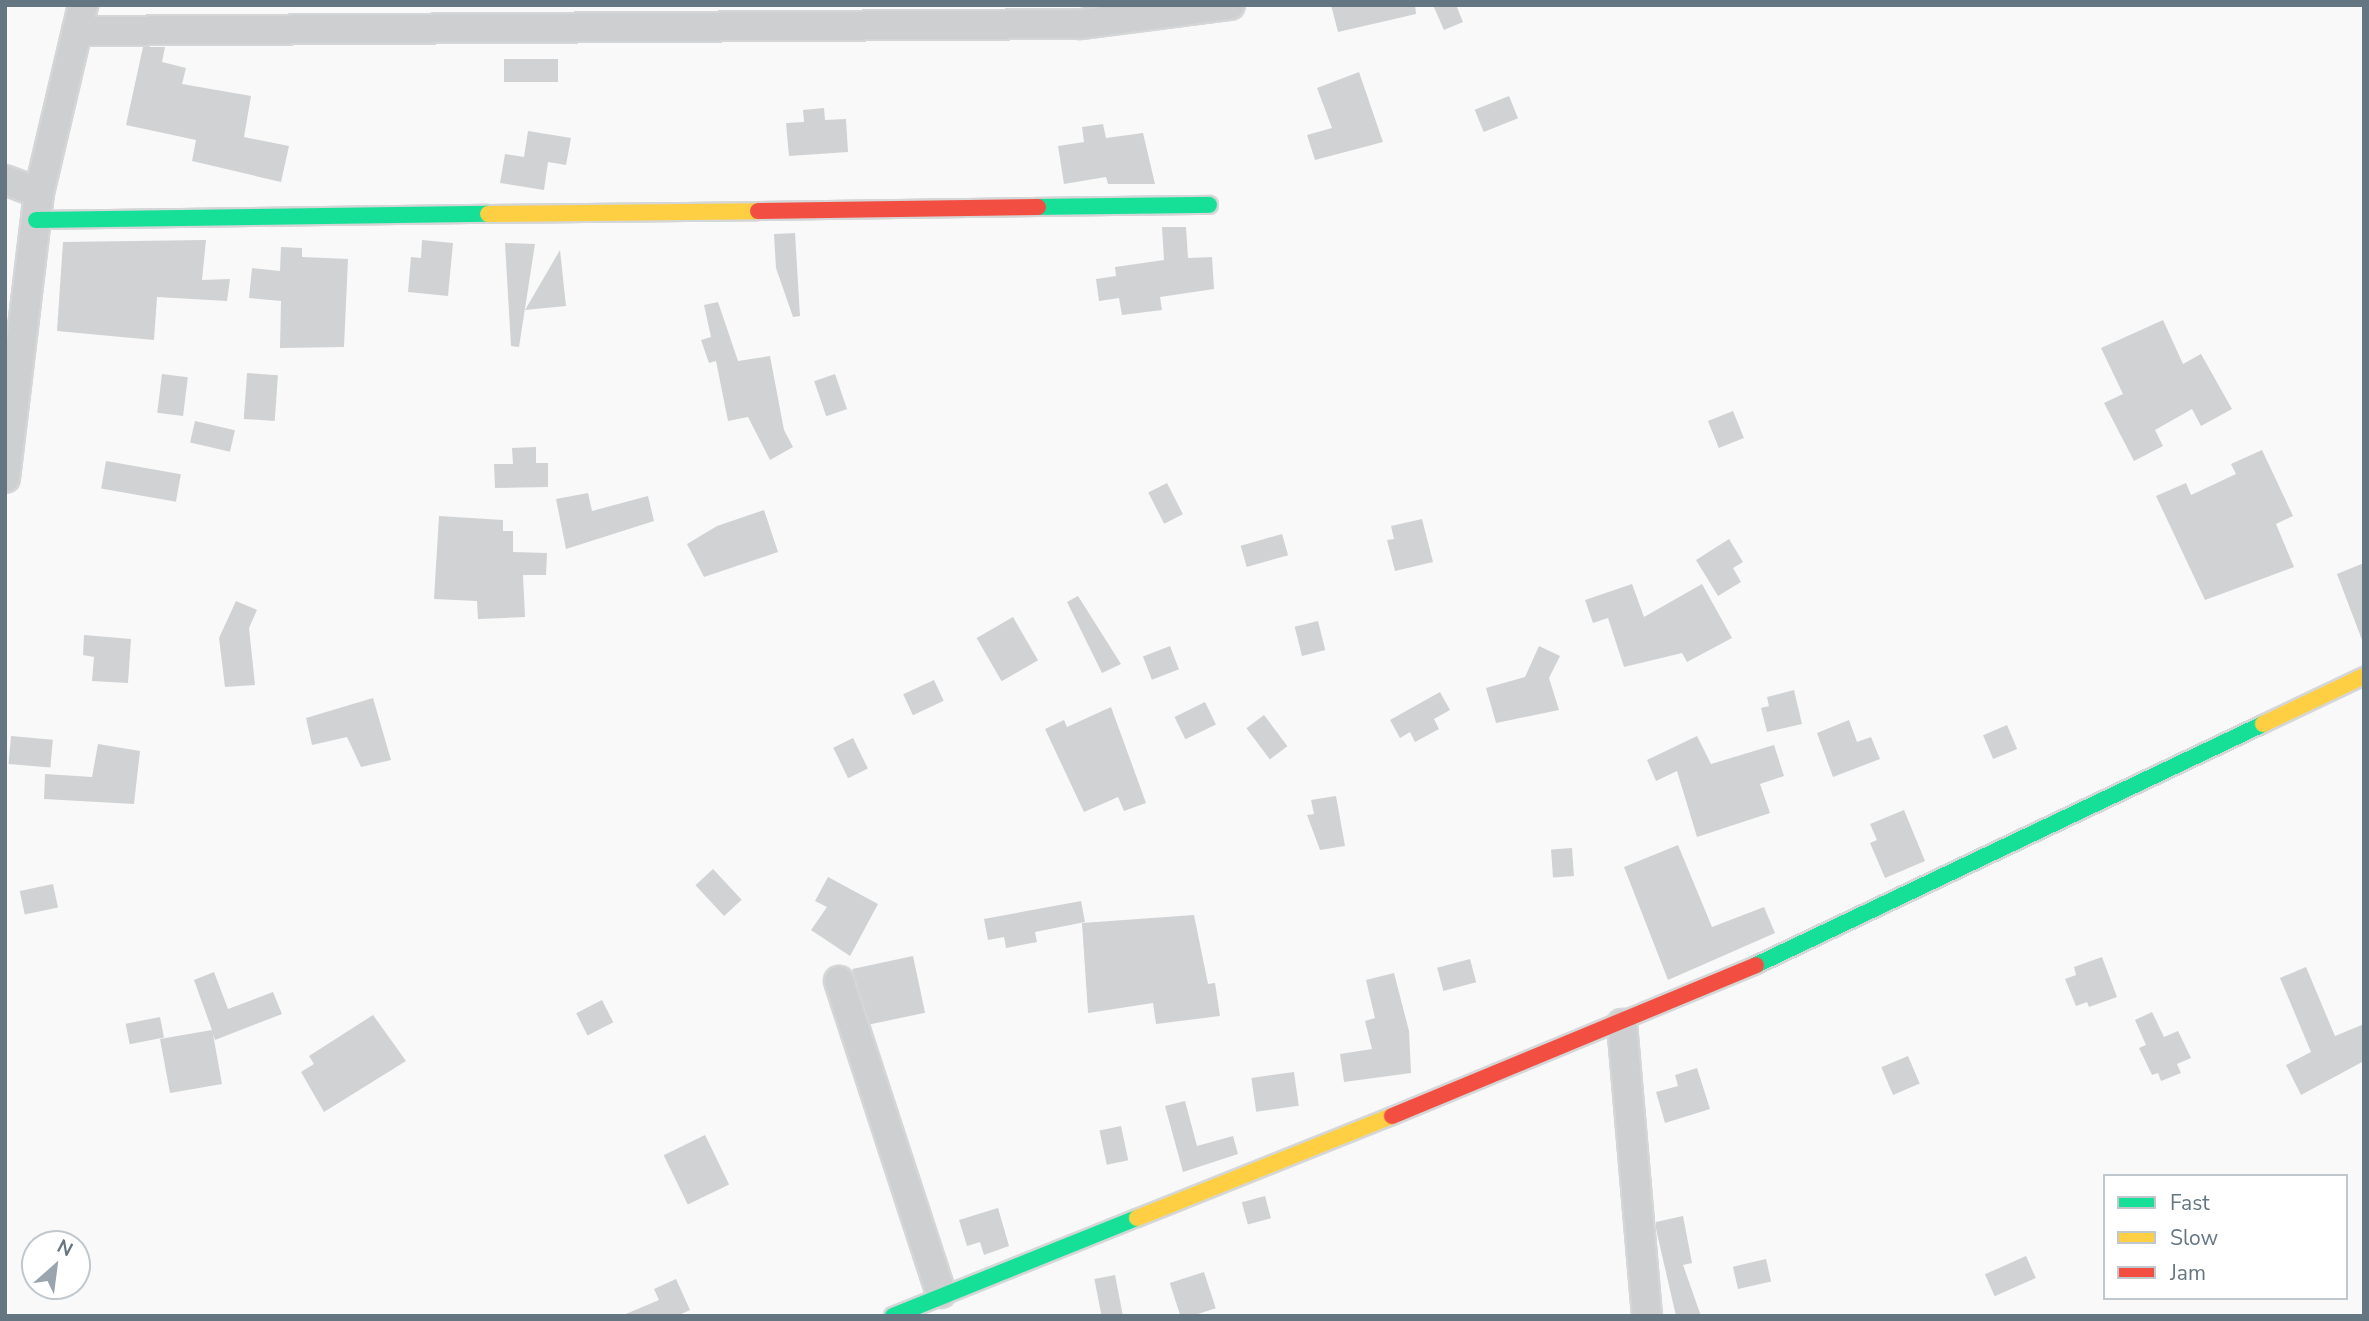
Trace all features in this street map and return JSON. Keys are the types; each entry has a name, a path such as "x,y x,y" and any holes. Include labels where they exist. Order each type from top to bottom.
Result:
{"street":[{"path":"5,478 38,206 80,18 1081,24 1230,5"},
{"path":"5,180 38,206 1209,205"},
{"path":"893,1316 950,1299 1622,1024 1804,944 2364,676"},
{"path":"839,981 950,1299"},
{"path":"1622,1024 1647,1316"}],"building":[{"path":"1331,5 1415,5 1416,14 1338,32"},
{"path":"1433,5 1456,5 1463,22 1444,30"},
{"path":"143,47 165,47 162,62 186,68 182,84 251,96 244,137 289,146 281,182 192,161 196,140 126,125"},
{"path":"504,59 558,59 558,82 504,82"},
{"path":"1359,72 1383,142 1315,160 1307,135 1332,128 1317,88"},
{"path":"1509,96 1518,118 1484,132 1475,110"},
{"path":"824,108 825,120 846,119 848,152 789,156 786,123 804,122 803,110"},
{"path":"1103,124 1106,138 1143,133 1155,184 1108,184 1106,177 1064,184 1058,146 1084,142 1082,127"},
{"path":"528,131 571,138 566,165 548,162 544,190 500,183 505,154 524,157"},
{"path":"1162,227 1186,227 1188,258 1212,257 1214,289 1160,297 1162,310 1122,315 1119,298 1099,301 1096,279 1116,276 1115,267 1164,260"},
{"path":"795,233 800,316 793,317 776,268 774,234"},
{"path":"206,240 202,280 230,279 227,301 157,297 154,340 57,331 63,242"},
{"path":"422,240 453,243 448,296 408,292 411,257 421,258"},
{"path":"505,243 535,244 519,347 511,346"},
{"path":"281,247 302,248 302,257 348,259 344,347 280,348 281,301 249,298 252,268 280,271"},
{"path":"560,250 566,306 525,310"},
{"path":"718,302 738,361 770,356 784,430 793,447 770,460 748,417 728,421 716,361 709,363 701,340 711,337 704,305"},
{"path":"2163,320 2183,364 2201,354 2232,409 2201,426 2192,409 2155,430 2163,446 2134,461 2104,403 2123,394 2101,348"},
{"path":"247,373 278,375 275,421 244,419"},
{"path":"162,374 188,377 183,416 157,413"},
{"path":"835,374 847,409 826,416 814,381"},
{"path":"1733,411 1744,438 1719,448 1708,421"},
{"path":"195,421 235,430 230,452 190,442"},
{"path":"536,447 536,463 548,463 548,487 495,488 494,464 513,464 512,448"},
{"path":"2262,450 2293,516 2276,524 2294,567 2205,600 2156,496 2186,483 2191,495 2236,474 2231,464"},
{"path":"106,461 181,474 176,502 101,489"},
{"path":"1167,483 1183,514 1164,524 1148,493"},
{"path":"588,493 592,511 648,496 654,521 566,549 556,499"},
{"path":"764,510 778,552 704,577 687,544 717,526"},
{"path":"439,516 503,520 503,531 513,531 513,552 547,553 546,575 523,575 525,617 478,619 477,601 434,599"},
{"path":"1422,519 1433,562 1395,571 1387,540 1394,539 1391,526"},
{"path":"1282,534 1288,555 1247,567 1241,546"},
{"path":"1729,539 1743,562 1733,568 1741,582 1718,596 1696,560"},
{"path":"2364,563 2364,639 2362,640 2337,574"},
{"path":"1632,584 1644,617 1702,584 1732,638 1687,662 1682,653 1624,667 1608,618 1593,623 1585,600"},
{"path":"1078,596 1121,664 1102,673 1067,602"},
{"path":"236,601 257,610 249,628 255,685 225,687 219,638"},
{"path":"1013,617 1038,660 1002,681 977,638"},
{"path":"1318,621 1325,650 1302,656 1295,627"},
{"path":"84,635 131,639 128,683 92,681 94,657 83,655"},
{"path":"1170,646 1179,669 1152,680 1143,656"},
{"path":"1539,646 1560,656 1549,678 1559,710 1496,723 1486,688 1525,677"},
{"path":"934,680 944,701 913,715 903,694"},
{"path":"1794,690 1802,724 1767,732 1761,708 1769,706 1767,697"},
{"path":"1440,692 1450,710 1434,719 1439,729 1415,742 1410,732 1400,738 1390,720"},
{"path":"373,698 391,760 361,767 347,737 312,745 306,718"},
{"path":"1205,702 1216,724 1185,739 1174,717"},
{"path":"1111,707 1146,803 1124,811 1118,797 1084,812 1045,729 1064,720 1067,727"},
{"path":"1264,715 1287,746 1270,759 1246,728"},
{"path":"1849,720 1857,742 1871,737 1880,759 1833,777 1817,733"},
{"path":"2007,725 2017,749 1993,759 1983,735"},
{"path":"11,736 53,740 50,768 9,764"},
{"path":"1697,736 1711,764 1774,745 1784,776 1760,784 1770,813 1697,837 1677,771 1656,781 1647,760"},
{"path":"853,738 868,769 848,778 833,748"},
{"path":"98,744 140,751 134,804 44,799 45,774 92,777"},
{"path":"1336,796 1345,846 1320,850 1307,815 1314,814 1311,800"},
{"path":"1904,810 1925,861 1885,878 1870,843 1877,840 1870,824"},
{"path":"1678,845 1712,927 1764,907 1775,933 1668,980 1624,867"},
{"path":"1572,848 1574,876 1553,877 1551,849"},
{"path":"713,869 742,900 724,916 695,885"},
{"path":"828,877 878,904 850,956 811,930 827,907 815,901"},
{"path":"53,884 58,907 25,915 20,891"},
{"path":"1081,901 1085,922 1035,932 1037,942 1006,948 1004,937 988,940 984,919"},
{"path":"1194,915 1208,984 1215,983 1220,1016 1156,1024 1153,1003 1088,1013 1082,923"},
{"path":"913,956 925,1013 864,1026 852,969"},
{"path":"2102,957 2117,997 2089,1007 2087,1002 2076,1006 2065,979 2076,975 2074,967"},
{"path":"1470,959 1476,982 1443,991 1437,968"},
{"path":"2306,967 2335,1036 2364,1024 2364,1061 2301,1095 2286,1065 2311,1052 2280,978"},
{"path":"214,972 228,1009 273,992 282,1014 215,1040 213,1034 222,1084 170,1093 160,1039 212,1030 194,980"},
{"path":"1394,973 1409,1031 1411,1073 1344,1082 1340,1054 1372,1049 1365,1021 1375,1018 1366,980"},
{"path":"602,1000 613,1022 588,1035 576,1013"},
{"path":"2152,1012 2164,1037 2178,1031 2191,1058 2177,1064 2181,1073 2161,1081 2158,1073 2152,1075 2139,1048 2146,1045 2135,1020"},
{"path":"373,1015 406,1061 324,1112 301,1072 314,1064 309,1056"},
{"path":"160,1017 164,1038 130,1044 126,1024"},
{"path":"1908,1056 1920,1084 1893,1095 1881,1067"},
{"path":"1697,1068 1710,1109 1665,1123 1656,1092 1678,1086 1675,1075"},
{"path":"1294,1072 1299,1106 1256,1112 1251,1078"},
{"path":"1185,1101 1197,1146 1233,1136 1238,1154 1183,1172 1165,1106"},
{"path":"1121,1126 1128,1160 1107,1165 1099,1131"},
{"path":"705,1135 729,1184 688,1205 664,1155"},
{"path":"1265,1196 1271,1218 1248,1224 1242,1202"},
{"path":"998,1208 1009,1246 984,1255 980,1242 967,1246 959,1220"},
{"path":"1683,1216 1692,1263 1683,1265 1701,1316 1676,1316 1656,1229 1656,1222"},
{"path":"2026,1256 2036,1278 1995,1296 1985,1274"},
{"path":"1766,1259 1771,1281 1738,1289 1733,1267"},
{"path":"1204,1272 1216,1308 1192,1316 1180,1316 1170,1283"},
{"path":"1115,1275 1123,1316 1102,1316 1094,1279"},
{"path":"676,1279 690,1310 677,1316 621,1316 659,1300 654,1289"}],"traffic: fast":[{"path":"1038,207 1209,205"},
{"path":"36,220 488,214"},
{"path":"1756,965 2263,724"},
{"path":"893,1316 1137,1218"}],"traffic: slow":[{"path":"488,214 758,211"},
{"path":"2263,724 2364,676"},
{"path":"1137,1218 1392,1116"}],"traffic: jam":[{"path":"758,211 1038,207"},
{"path":"1392,1116 1756,965"}]}
